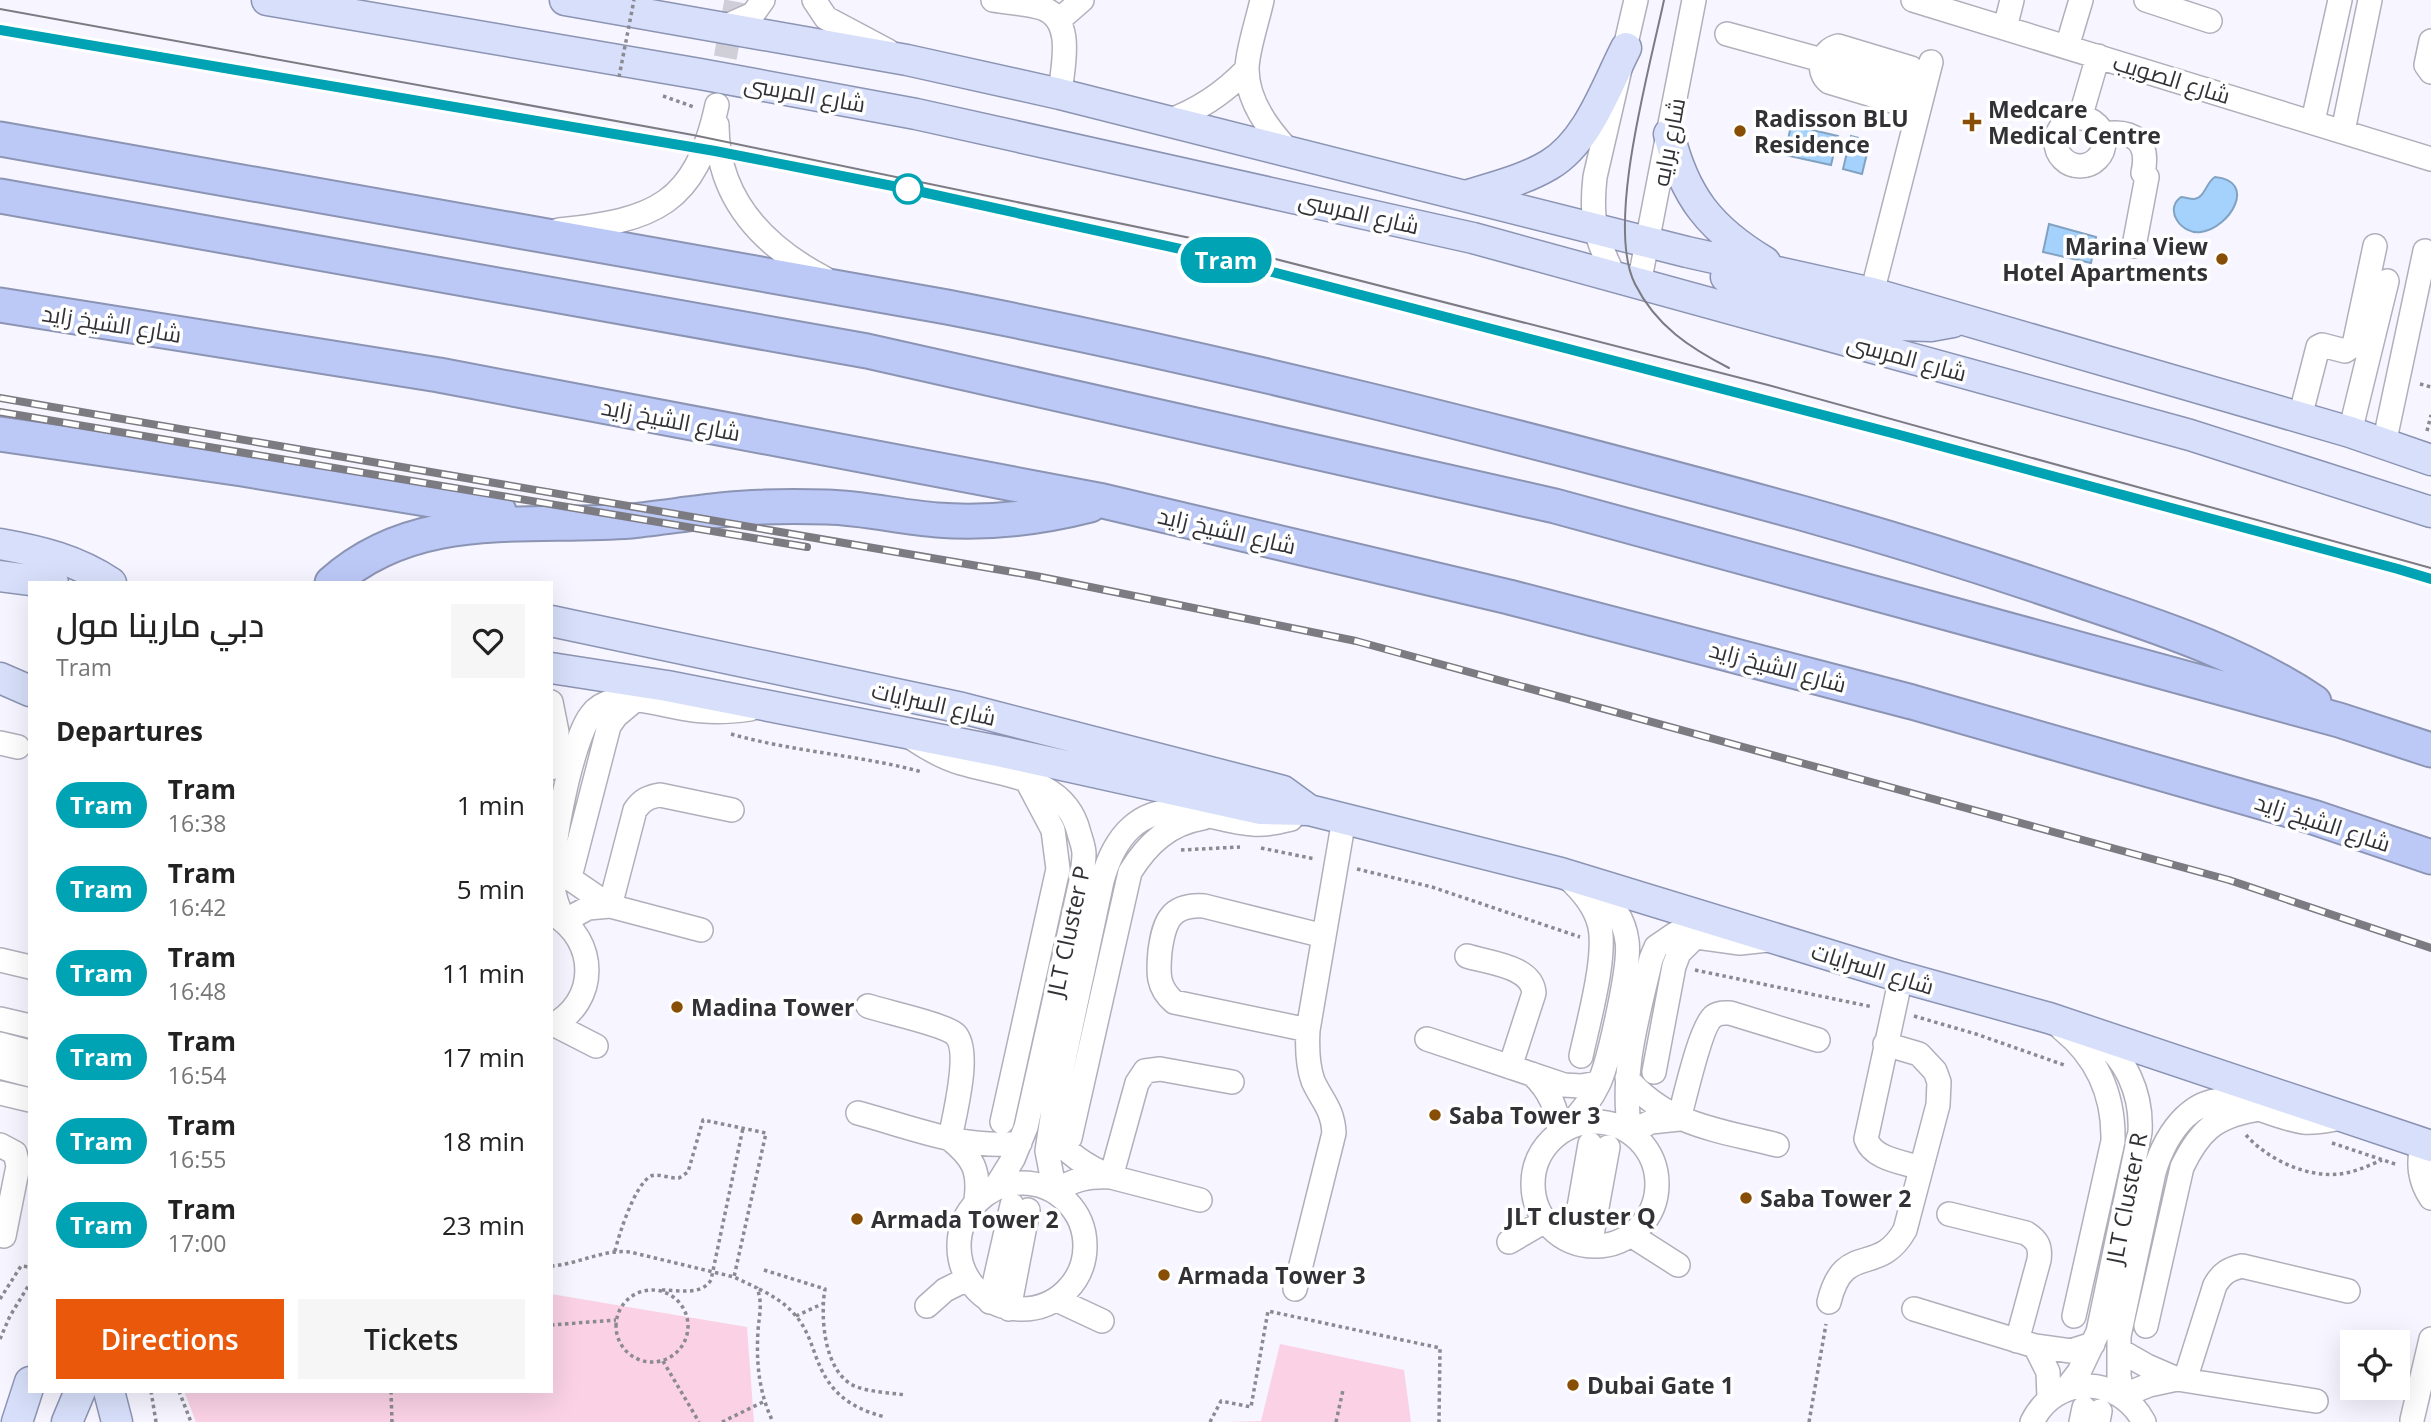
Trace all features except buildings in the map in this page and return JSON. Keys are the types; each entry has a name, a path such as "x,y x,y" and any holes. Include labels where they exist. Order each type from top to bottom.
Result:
{"highway":[{"path":"0,139 535,232 1065,330 1286,380 1609,461 1891,538 1984,567 2213,647 2278,680 2339,720"},
{"path":"0,196 881,354 1555,506 2339,720 2431,750"},
{"name":"شارع الشيخ زايد","path":"0,305 439,375 1103,501 1522,600 1899,698 2313,817 2431,857"},
{"path":"0,434 256,471 582,524"},
{"path":"334,581 357,563 379,551 428,533 480,525 634,521 722,510 794,506 831,507 936,520 978,522 1062,512 1103,501"}],"main road":[{"name":"شارع المرسى","path":"267,0 916,114 1474,237 2190,435 2431,512"},
{"name":"شارع المرسى","path":"565,0 906,60 1060,94 1584,226 1648,246 1780,271 1872,293 2300,417 2431,460"},
{"path":"1465,196 1520,179 1548,166 1566,152 1580,136 1626,48"},
{"path":"1669,134 1675,161 1684,182 1709,220 1742,248 1780,271"},
{"path":"1474,237 1557,247 1565,244 1584,226"},
{"path":"1629,281 1621,268 1622,260 1633,248 1648,246 1739,281 1898,326 1931,326 1963,319"},
{"path":"0,544 62,557 108,581"},
{"path":"0,576 38,581"},
{"name":"شارع السرايات","path":"553,621 962,708 1268,787 1283,792 1309,810"},
{"name":"شارع السرايات","path":"553,668 667,686 905,733 1261,809 1309,810 1575,877 1901,977 2060,1022 2427,1144"},
{"path":"0,678 28,690"},
{"path":"17,1422 28,1388"},
{"path":"67,1422 79,1393"},
{"path":"110,1393 117,1422"}],"street":[{"path":"724,27 753,15 763,0"},
{"path":"814,0 826,18 906,60"},
{"path":"993,0 1041,8 1059,20 1065,41 1060,94"},
{"path":"1059,20 1082,0"},
{"path":"1262,0 1247,69 1253,99 1263,120 1288,150"},
{"path":"1629,281 1584,226 1591,205 1636,0"},
{"name":"شارع برايه","path":"1648,246 1694,0"},
{"name":"شارع الصويب","path":"1913,0 2431,159"},
{"path":"2006,28 2012,0"},
{"path":"2067,47 2081,0"},
{"path":"2146,0 2210,22"},
{"path":"2321,124 2325,0"},
{"path":"2321,124 2340,0"},
{"path":"2321,124 2354,0"},
{"path":"2321,124 2370,0"},
{"path":"1727,34 1823,61 1921,99"},
{"path":"2431,41 2426,65 2431,72"},
{"path":"1823,61 1828,50 1838,46 1921,65 1921,99 1872,293"},
{"path":"2103,58 2093,125 2130,128 2140,132 2152,150 2151,174 2147,177 2134,246"},
{"path":"1168,121 1203,106 1234,83 1247,69"},
{"path":"535,232 607,225 631,220 653,209 673,195 691,177 707,143 717,105 720,160 729,183 753,225 769,243 787,257 850,291"},
{"path":"2300,417 2318,347 2322,345 2345,351 2354,345 2375,246"},
{"path":"2367,438 2422,250"},
{"path":"2367,438 2392,283"},
{"path":"596,1046 553,1026 571,1012 583,995 587,976 586,955 578,936 558,917 555,895 562,868 572,761 584,725 602,705 624,699 715,712 767,706"},
{"path":"562,868 588,831 601,777 609,726 625,707 635,700"},
{"path":"553,712 557,732 553,756"},
{"name":"JLT Cluster P","path":"905,733 940,755 960,763 1026,779 1046,788 1069,810 1077,824 1084,852 1078,894 1028,1118 1020,1143 1013,1159 965,1217 958,1238 959,1259 967,1279"},
{"path":"1002,1122 1000,1090 1010,1044 1058,869 1053,830 1026,779"},
{"path":"610,906 635,810 640,802 660,795 732,810"},
{"name":"JLT Cluster P","path":"1055,1192 1047,1151 1060,1134 1102,881 1107,861 1117,841 1131,827 1149,816 1170,810 1264,824 1292,818 1309,810"},
{"path":"1111,1177 1077,1159 1059,1143 1060,1134 1082,1108 1123,895 1130,872 1143,852 1162,834 1186,821 1212,817"},
{"path":"1295,1289 1334,1133 1331,1114 1309,1068 1308,1030 1344,819"},
{"path":"562,868 610,906"},
{"path":"1575,877 1600,923 1602,944 1590,976 1580,1026 1581,1056"},
{"path":"1563,1130 1588,1121 1610,1123 1630,1132 1644,1145 1654,1163 1658,1184 1654,1203 1645,1221 1630,1235 1604,1246 1581,1244 1553,1230 1545,1221 1533,1190 1533,1174 1538,1157 1547,1143 1563,1130 1590,1099 1598,1083 1607,1057 1628,951 1624,928 1616,910 1604,894 1575,877"},
{"path":"1308,1030 1174,1002 1159,984 1163,929 1169,918 1191,905 1324,936"},
{"path":"558,917 588,908 610,906 701,930"},
{"path":"1630,1132 1626,1096 1628,1061 1656,947 1675,934 1740,943 1775,939"},
{"path":"1654,1072 1668,1033 1679,953 1696,936"},
{"path":"1467,956 1522,972 1533,985 1534,993 1510,1067"},
{"path":"0,961 28,967"},
{"path":"1901,977 1866,1139 1868,1147 1875,1153 1921,1168"},
{"path":"868,1006 948,1030 960,1041 964,1058 950,1139"},
{"path":"1679,1119 1705,1030 1714,1016 1730,1013 1818,1040"},
{"path":"4,1014 28,1025"},
{"path":"2060,1022 2094,1061 2108,1089 2113,1119 2113,1141 2084,1228 2072,1284 2074,1316"},
{"name":"JLT Cluster R","path":"2032,1422 2037,1412 2080,1372 2098,1332 2137,1150 2141,1114 2134,1085 2120,1060 2098,1040 2060,1022"},
{"path":"1427,1038 1564,1086 1598,1083"},
{"path":"0,1044 28,1051"},
{"path":"1829,1302 1840,1272 1850,1264 1876,1258 1888,1252 1905,1230 1940,1094 1935,1070 1919,1054 1885,1044"},
{"path":"0,1068 28,1075"},
{"path":"1111,1177 1137,1083 1145,1071 1160,1069 1232,1082"},
{"path":"1532,1074 1552,1100 1563,1130"},
{"path":"1627,1078 1649,1101 1679,1119 1777,1144"},
{"path":"0,1093 28,1100"},
{"name":"JLT Cluster R","path":"2122,1396 2119,1336 2154,1172 2160,1151 2170,1132 2184,1116 2200,1106 2219,1101 2239,1102 2305,1122 2345,1117"},
{"path":"2153,1312 2168,1252 2182,1167 2192,1147 2205,1129 2221,1119 2257,1109"},
{"path":"858,1112 950,1139 985,1146 1020,1143"},
{"path":"1630,1132 1651,1122 1679,1119"},
{"path":"927,1306 946,1290 967,1279 977,1292 1000,1305 1026,1310 1042,1307 1057,1300 1073,1285 1082,1266 1086,1245 1081,1224 1071,1205 1055,1192 1040,1185 1025,1183 986,1194 979,1183 974,1165 964,1150 950,1139"},
{"path":"2427,1144 2418,1161 2420,1174 2431,1198"},
{"path":"0,1145 15,1153 18,1166 4,1236"},
{"path":"1581,1244 1599,1146"},
{"path":"1055,1192 1088,1176 1111,1177 1200,1200"},
{"path":"1000,1305 1020,1208"},
{"path":"1949,1214 2026,1233 2036,1239 2040,1249 2039,1260 2026,1344 2048,1372 2058,1394 2085,1386 2104,1388 2122,1396 2138,1410 2144,1422"},
{"path":"1509,1242 1545,1221"},
{"path":"1630,1235 1678,1265"},
{"path":"2181,1380 2215,1284 2221,1275 2231,1269 2242,1266 2348,1291"},
{"path":"1057,1300 1102,1321"},
{"path":"1914,1309 2026,1344 2071,1351 2093,1344"},
{"path":"2412,1420 2431,1339"},
{"path":"2119,1350 2147,1366 2181,1380 2316,1401"},
{"path":"2122,1396 2149,1385 2181,1380"}],"path":[{"path":"619,77 634,0"},
{"path":"2419,383 2431,387"},
{"path":"2427,431 2431,415"},
{"path":"720,731 758,742 898,765 923,772"},
{"path":"1143,852 1250,847 1278,850 1432,887 1602,944"},
{"path":"1676,980 1892,1012 1956,1027 2075,1069"},
{"path":"615,1251 626,1215 648,1178 657,1175 679,1178 688,1172 703,1120 766,1133 734,1278"},
{"path":"657,1290 667,1293 684,1307 689,1329 681,1349 673,1357 648,1362 634,1358 623,1348 617,1335 616,1320 620,1309 635,1294 657,1290 700,1290 709,1284 743,1128"},
{"path":"2243,1132 2269,1154 2292,1167 2337,1174 2361,1170 2383,1160"},
{"path":"2332,1143 2420,1174"},
{"path":"553,1266 583,1261 615,1251 630,1252 734,1278 757,1288 778,1299 796,1316 808,1336 823,1376 835,1391 849,1404 885,1417"},
{"path":"0,1299 21,1266 28,1267"},
{"path":"764,1270 825,1289 822,1304 824,1339 836,1369 855,1386 906,1395"},
{"path":"0,1339 28,1286"},
{"path":"757,1288 762,1301 757,1363 763,1402 773,1422"},
{"path":"1810,1422 1829,1302"},
{"path":"796,1316 822,1304"},
{"path":"1210,1422 1221,1401 1251,1407 1268,1311 1440,1348 1439,1422"},
{"path":"553,1325 616,1320"},
{"path":"663,1361 699,1422"},
{"path":"1336,1422 1343,1390"},
{"path":"151,1393 156,1422"},
{"path":"180,1393 191,1422"},
{"path":"391,1393 392,1422"},
{"path":"722,1422 763,1402"}],"shaded area":[{"path":"553,1294 747,1327 754,1422 196,1422 185,1393 553,1393"},
{"path":"1280,1344 1404,1370 1411,1422 1226,1422 1261,1421"}],"water":[{"path":"1791,125 1838,136 1831,165 1785,155"},
{"path":"1851,136 1870,141 1862,174 1843,169"},
{"path":"2215,177 2228,180 2235,187 2237,195 2230,214 2212,229 2201,232 2187,230 2174,215 2176,202 2181,197 2198,198"},
{"path":"2049,224 2096,237 2091,263 2043,252"}],"tunnel":[{"path":"719,91 736,0"}],"tram line":[{"path":"1664,0 1641,104 1627,186 1627,258 1643,299 1664,324 1688,344 1729,368"},
{"path":"0,9 693,135 1205,241 1768,385 2431,568"},
{"path":"0,30 691,147 908,189 1203,254 1897,434 2431,579"},
{"name":"Tram","path":"0,30 715,151 908,189 1203,254 1923,441 2431,579"}],"railway":[{"path":"0,398 1036,576 1356,641 2229,880 2431,948"},
{"path":"0,412 807,547"}],"place":[{"name":"Medcare Medical Centre","path":"1972,122"},
{"name":"Radisson BLU Residence","path":"1740,131"},
{"name":"Marina View Hotel Apartments","path":"2222,259"},
{"name":"Madina Tower","path":"677,1007"},
{"name":"Saba Tower 3","path":"1435,1115"},
{"name":"Saba Tower 2","path":"1746,1198"},
{"name":"Armada Tower 2","path":"857,1219"},
{"name":"Armada Tower 3","path":"1164,1275"},
{"name":"Dubai Gate 1","path":"1573,1385"}],"district":[{"name":"JLT cluster Q","path":"1581,1215"}]}
